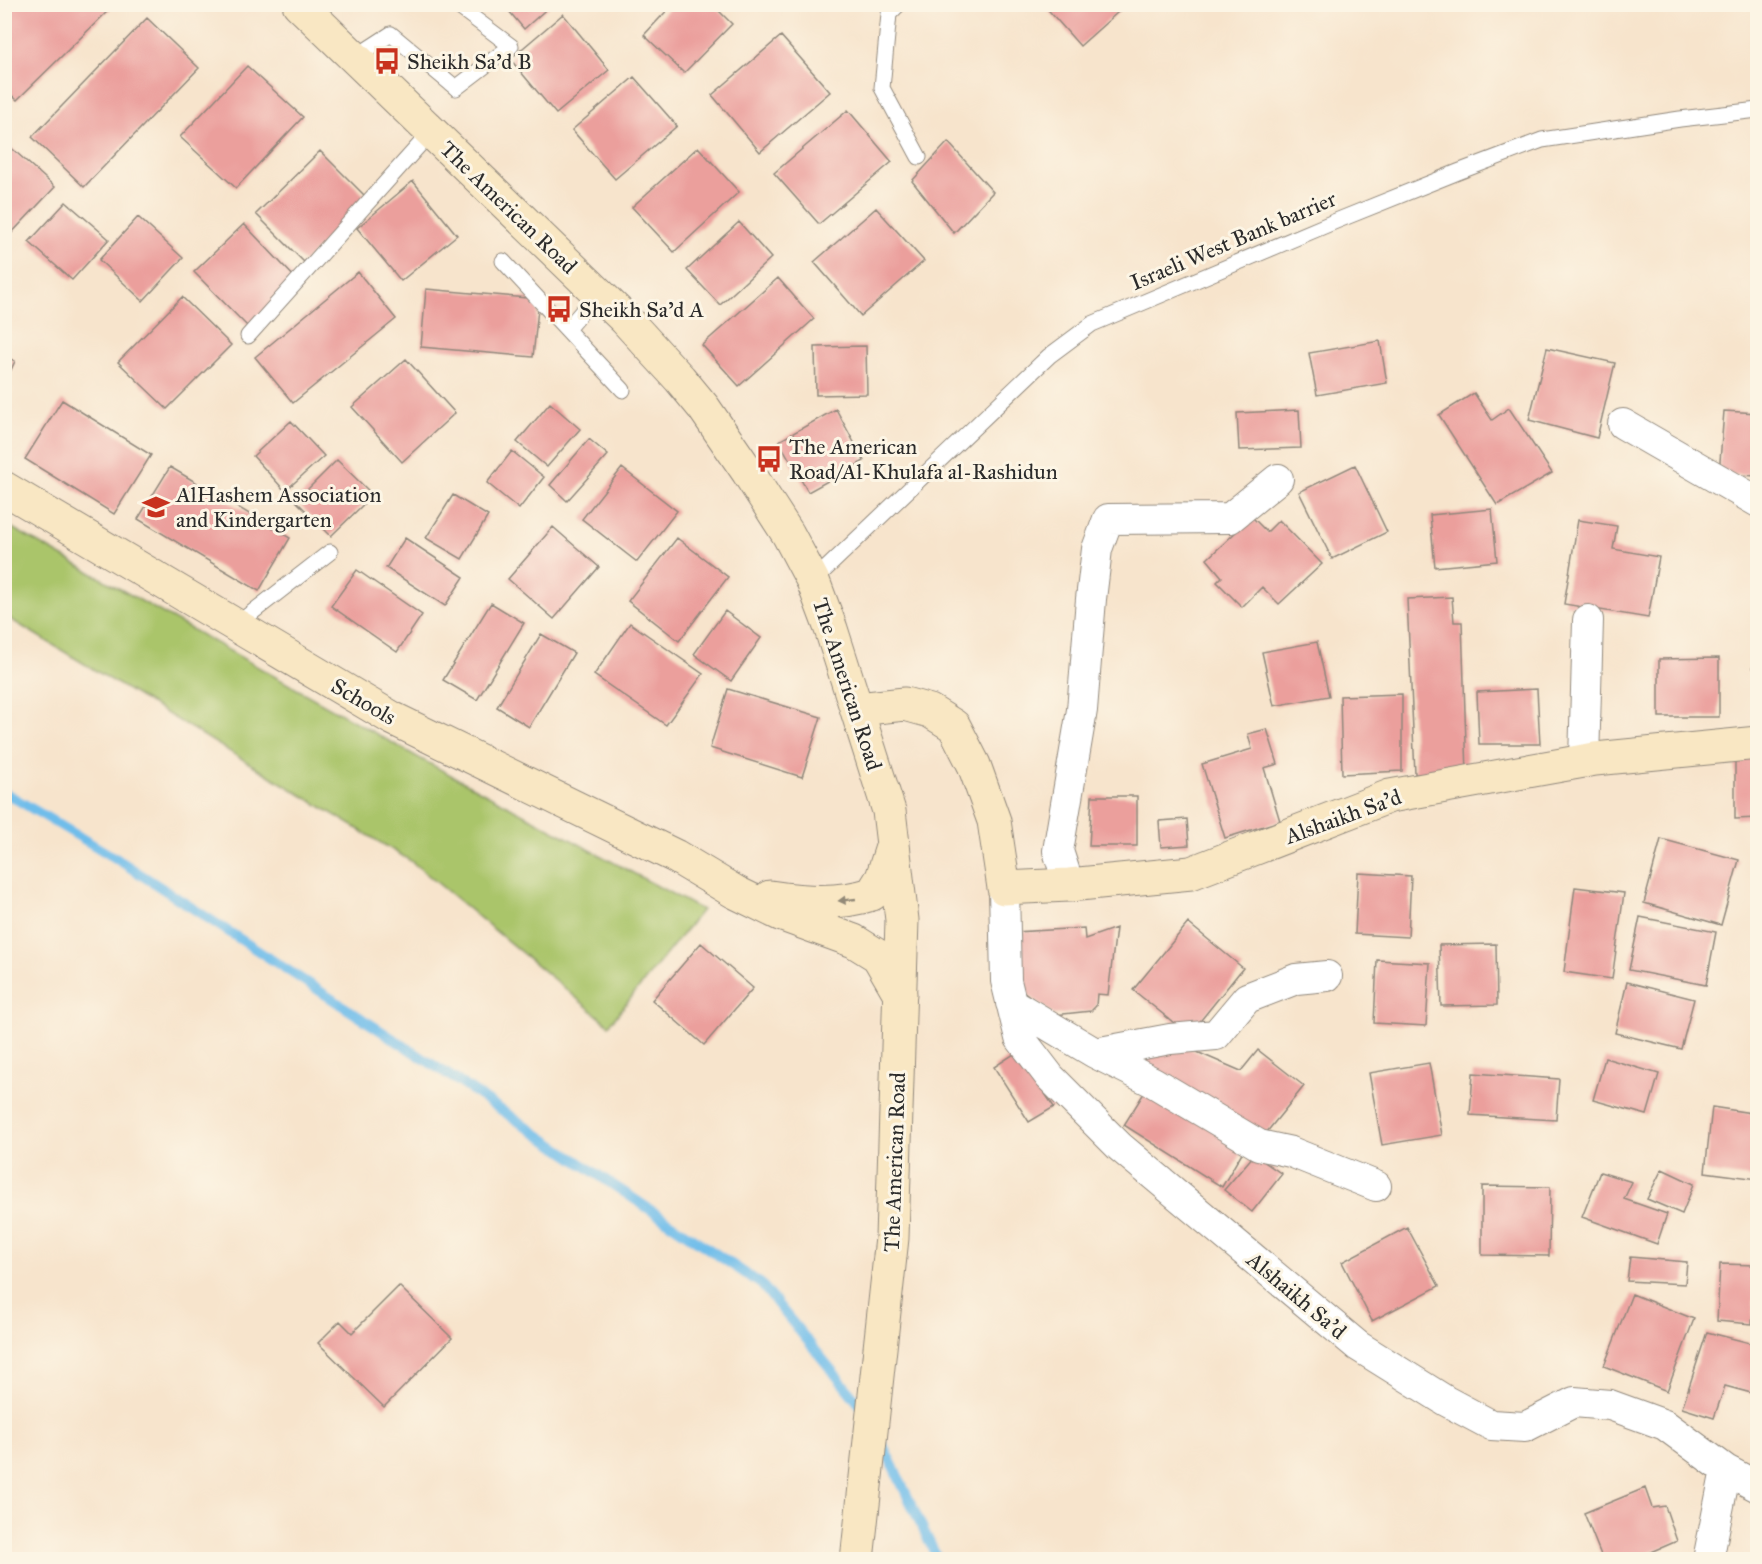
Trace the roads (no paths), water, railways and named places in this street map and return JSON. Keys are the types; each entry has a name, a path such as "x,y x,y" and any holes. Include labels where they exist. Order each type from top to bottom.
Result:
{"main road":[{"name":"The American Road","path":"299,4 626,320 704,408 788,534 813,581 889,811 902,920 892,1238 857,1560"},
{"name":"Schools","path":"4,488 392,718 675,856 735,892 780,914 837,935"},
{"name":"Alshaikh Sa'd","path":"857,709 905,704 930,711 954,726 974,765 994,821 1004,888 1069,885 1191,873 1390,796 1584,761 1758,743"},
{"path":"735,892 819,903 857,899 872,894 882,878 893,845"},
{"path":"837,935 880,936 902,920"},
{"path":"837,935 854,941 878,956 900,995"}],"street":[{"path":"1623,424 1758,502"},
{"path":"1069,885 1058,851 1082,710 1097,549 1108,519 1230,518 1278,479"},
{"path":"1584,761 1588,620"},
{"name":"Alshaikh Sa'd","path":"1004,888 1006,981 1011,1003 1020,1038 1050,1077 1119,1147 1358,1346 1446,1401 1491,1425 1525,1427 1574,1402 1610,1405 1665,1425 1726,1470 1758,1487"},
{"path":"1095,1053 1170,1039 1216,1035 1247,998 1296,979 1327,976"},
{"path":"1011,1003 1095,1053 1153,1082 1259,1145 1291,1152 1376,1186"},
{"path":"1708,1560 1726,1470"}],"lane":[{"path":"354,58 391,34 456,87 511,45 455,4"},
{"path":"898,4 889,14 882,88 920,157"},
{"name":"Israeli West Bank barrier","path":"813,581 1049,356 1092,324 1358,212 1542,140 1680,119 1758,110"},
{"path":"248,336 431,132"},
{"path":"503,261 623,390"},
{"path":"567,329 598,293"},
{"path":"236,625 330,552"}],"waterway":[{"path":"4,792 117,859 461,1083 761,1284 866,1412"},
{"path":"880,1439 938,1560"}],"place":[{"name":"Sheikh Sa'd B","path":"387,61"},
{"name":"Sheikh Sa'd A","path":"559,309"},
{"name":"The American Road/Al-Khulafa al-Rashidun","path":"769,459"},
{"name":"AlHashem Association and Kindergarten","path":"156,507"}]}
